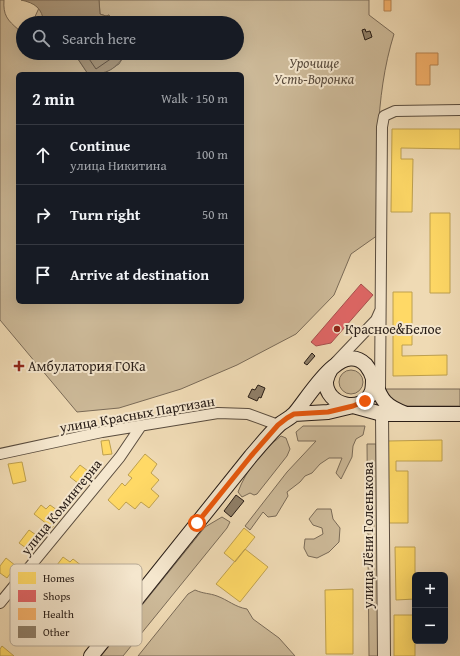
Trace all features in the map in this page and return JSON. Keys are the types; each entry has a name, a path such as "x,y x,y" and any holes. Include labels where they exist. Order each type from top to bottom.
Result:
{"main road":[{"path":"142,592 251,456 278,425 294,414 308,394 331,368 342,360 356,359 364,363 370,370 380,397 394,409 406,414"},
{"path":"331,368 326,380 329,394 339,403 382,414 460,414"},
{"path":"294,414 328,412 353,406 365,401 372,391 373,378"},
{"path":"91,656 99,646"}],"street":[{"path":"382,414 380,397 382,127 384,116 395,111 460,110"},
{"path":"331,368 376,320 381,307"},
{"name":"улица Красных Партизан","path":"0,454 102,432 218,413 248,414 278,425"},
{"name":"улица Лёни Голенькова","path":"382,414 384,656"},
{"name":"улица Коминтерна","path":"32,564 120,457 141,426"},
{"name":"улица Коминтерна","path":"0,603 10,591"}],"green space":[{"name":"Урочище Усть-Воронка","path":"0,0 4,0 5,13 11,23 16,27 16,60 79,60 87,72 16,72 16,304 244,304 244,72 106,72 119,64 122,60 244,60 244,16 106,16 100,14 99,0 369,0 369,15 394,34 383,83 378,133 378,235 351,254 334,295 296,334 237,365 181,389 119,408 77,412 0,320"},
{"path":"39,8 43,16 35,16"},
{"path":"351,370 360,373 363,382 360,391 351,394 342,391 339,382 342,373"},
{"path":"386,389 460,389 460,406 396,405 386,396"},
{"path":"303,426 365,426 363,435 356,439 353,446 352,457 341,479 336,473 342,458 329,458 287,492 288,496 276,516 268,517 263,512 250,530 245,526 287,472 316,441 298,441 296,432"},
{"path":"281,436 286,438 290,449 287,456 257,494 254,495 250,493 242,497 238,492 245,476 255,461"},
{"path":"367,444 376,444 379,656 369,656"},
{"path":"317,509 331,509 333,519 340,528 339,542 329,552 317,558 308,556 304,548 305,539 314,539 323,534 322,528 313,525 309,519"},
{"path":"222,517 230,522 227,528 142,633 142,605 205,527"},
{"path":"195,590 217,596 239,607 247,609 253,619 279,638 295,656 138,656 188,594"},
{"path":"109,646 131,646 123,656 101,656"}],"water":[{"path":"21,0 99,0 100,14 106,16 42,16 40,10 30,3"},
{"path":"79,60 120,60 114,67 106,72 87,72"}],"building: Homes":[{"path":"392,129 460,129 460,149 401,148 401,159 413,159 412,212 391,212"},
{"path":"430,213 450,213 450,293 430,293"},
{"path":"393,292 412,292 412,345 402,345 402,356 447,355 447,375 393,376"},
{"path":"109,440 112,454 103,455 101,441"},
{"path":"442,440 442,461 396,461 396,471 408,471 408,523 389,523 388,441"},
{"path":"145,454 157,464 151,473 159,480 151,489 159,496 149,508 141,502 135,509 126,502 119,510 108,500 122,483 125,486 132,478 128,475"},
{"path":"22,462 26,481 13,484 8,464"},
{"path":"80,465 92,474 83,487 70,477"},
{"path":"41,505 46,509 50,505 57,510 54,514 60,518 52,528 34,514"},
{"path":"244,528 255,537 235,562 224,553"},
{"path":"29,530 39,537 29,550 19,543"},
{"path":"395,547 415,547 415,572 412,572 412,599 396,600"},
{"path":"245,549 268,567 240,602 216,584"},
{"path":"63,557 70,562 73,559 79,564 58,564"},
{"path":"6,558 14,564 10,564 10,574 7,578 0,573 0,566"},
{"path":"353,589 353,654 326,654 325,590"},
{"path":"394,615 412,615 412,644 415,644 415,656 394,656"},
{"path":"2,646 14,656 0,656 0,649"}],"building: Shops":[{"path":"361,284 373,295 331,343 316,346 311,342"}],"building: Health":[{"path":"384,0 391,0 391,11 384,11"},
{"path":"416,53 438,53 438,65 430,65 430,85 416,85"}],"building: Other":[{"path":"365,29 366,32 370,31 372,37 365,40 362,30"},
{"path":"312,353 315,356 307,365 304,363"},
{"path":"258,385 265,388 261,398 259,397 257,401 248,397 252,389 255,390"},
{"path":"236,495 244,501 231,517 224,511"}],"place":[{"name":"Красное&Белое","path":"337,329"},
{"name":"Амбулатория ГОКа","path":"19,366"}],"route":[{"path":"197,523 251,456 278,425 287,418 294,414 328,412 353,406 365,401"}]}
